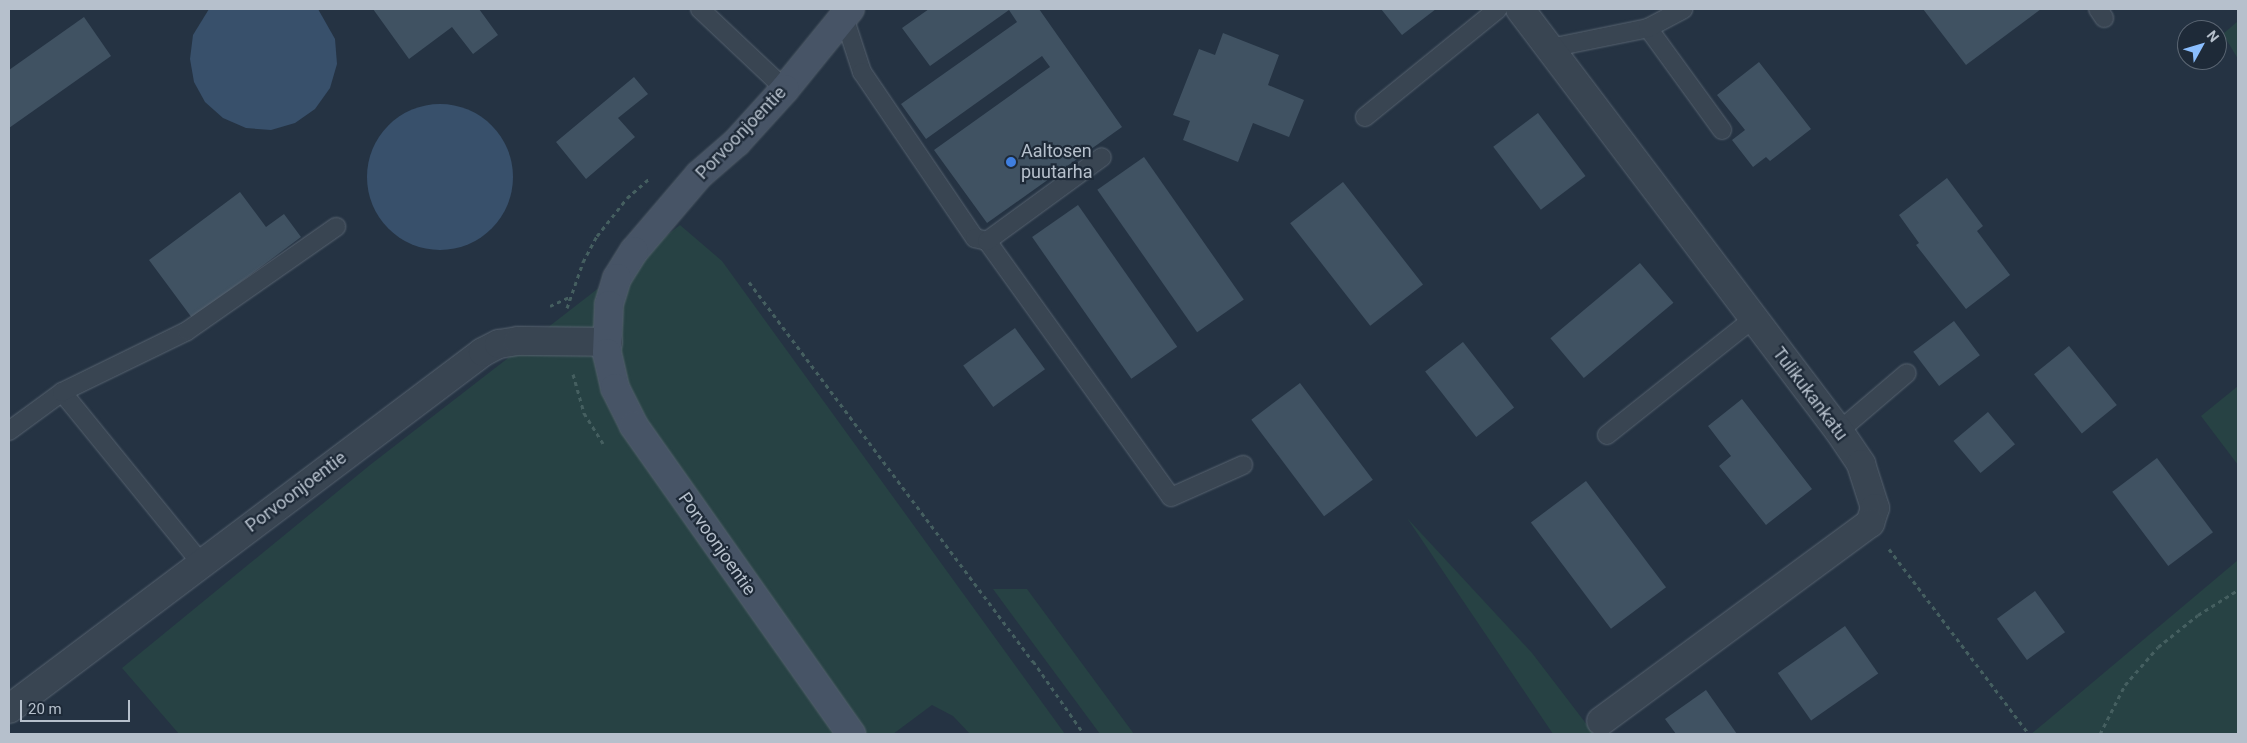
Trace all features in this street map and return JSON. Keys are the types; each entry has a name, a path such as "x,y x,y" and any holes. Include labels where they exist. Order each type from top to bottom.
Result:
{"street":[{"name":"Tulikukankatu","path":"1520,9 1862,464 1875,508 1870,522"},
{"name":"Porvoonjoentie","path":"847,13 785,89 737,142 699,175 634,252 617,278 610,305 608,342 615,388 634,426 851,734"},
{"name":"Porvoonjoentie","path":"9,709 483,352 499,344 518,341 608,342"},
{"path":"1601,721 1870,522"}],"lane":[{"path":"700,9 785,89"},
{"path":"1365,116 1498,9"},
{"path":"1550,48 1648,28 1683,9"},
{"path":"847,13 862,72 975,238 987,241 1171,497 1243,465"},
{"path":"1648,28 1722,130"},
{"path":"987,241 1102,157"},
{"path":"9,431 62,392 187,331 336,227"},
{"path":"1607,435 1754,318"},
{"path":"1839,431 1907,373"},
{"path":"62,392 202,564"}],"path":[{"path":"749,282 1033,661 1084,734"},
{"path":"1870,522 2029,734"},
{"path":"2100,734 2125,685 2158,647 2198,615 2238,590"}],"green space":[{"path":"2238,21 2238,59 2227,41 2227,31"},
{"path":"680,225 722,261 1065,734 970,734 953,716 932,705 893,734 179,734 122,668 370,465"},
{"path":"2238,386 2238,465 2201,416"},
{"path":"1407,518 1532,653 1594,734 1553,734"},
{"path":"2238,560 2238,734 2031,734 2048,720"},
{"path":"993,589 1027,589 1134,734 1100,734"}],"water":[{"path":"209,9 318,9 335,39 337,64 330,88 315,109 295,123 271,130 246,128 223,118 205,102 194,82 190,59 193,35"},
{"path":"440,104 454,105 468,110 481,116 492,125 501,136 507,149 512,163 512,191 507,205 501,218 492,229 481,238 468,244 454,249 440,250 426,249 412,244 399,238 388,229 379,218 373,205 368,191 367,177 368,163 373,149 379,136 388,125 399,116 412,110 426,105"}],"building":[{"path":"373,9 479,9 498,35 473,54 452,27 409,59"},
{"path":"929,9 1039,9 1122,127 987,223 934,150 1050,67 1042,56 926,139 901,104 1017,22 1009,10 930,66 902,28"},
{"path":"1381,9 1436,9 1402,35"},
{"path":"1923,9 2041,9 1966,65"},
{"path":"84,17 111,56 9,128 9,70"},
{"path":"1223,33 1279,55 1268,85 1304,100 1289,137 1253,123 1238,162 1183,140 1190,121 1173,115 1199,49 1215,55"},
{"path":"1759,62 1811,129 1770,161 1766,157 1753,167 1732,140 1745,130 1717,95"},
{"path":"634,77 648,94 618,118 635,137 586,179 556,142"},
{"path":"1538,113 1586,176 1541,210 1493,147"},
{"path":"1144,157 1244,300 1197,332 1097,190"},
{"path":"1947,178 1983,226 1977,231 2010,275 1966,309 1916,245 1919,243 1899,215"},
{"path":"1343,182 1423,284 1370,326 1290,223"},
{"path":"240,192 266,227 284,214 301,237 192,318 149,260"},
{"path":"1078,205 1177,347 1131,379 1032,237"},
{"path":"1640,263 1673,303 1584,378 1550,338"},
{"path":"1954,321 1980,355 1939,386 1913,352"},
{"path":"1015,328 1045,369 993,407 963,366"},
{"path":"1463,342 1514,407 1476,437 1425,372"},
{"path":"2069,346 2117,405 2082,433 2034,374"},
{"path":"1300,383 1373,480 1324,516 1251,420"},
{"path":"1742,399 1812,489 1766,525 1719,466 1731,456 1708,426"},
{"path":"1988,412 2015,444 1981,473 1954,441"},
{"path":"2157,458 2213,532 2168,566 2112,492"},
{"path":"1586,481 1666,587 1611,629 1531,523"},
{"path":"2035,591 2065,632 2027,660 1997,619"},
{"path":"1845,626 1878,674 1811,721 1778,673"},
{"path":"1706,690 1737,734 1676,734 1665,719"}],"place":[{"name":"Aaltosen puutarha","path":"1011,162"}]}
